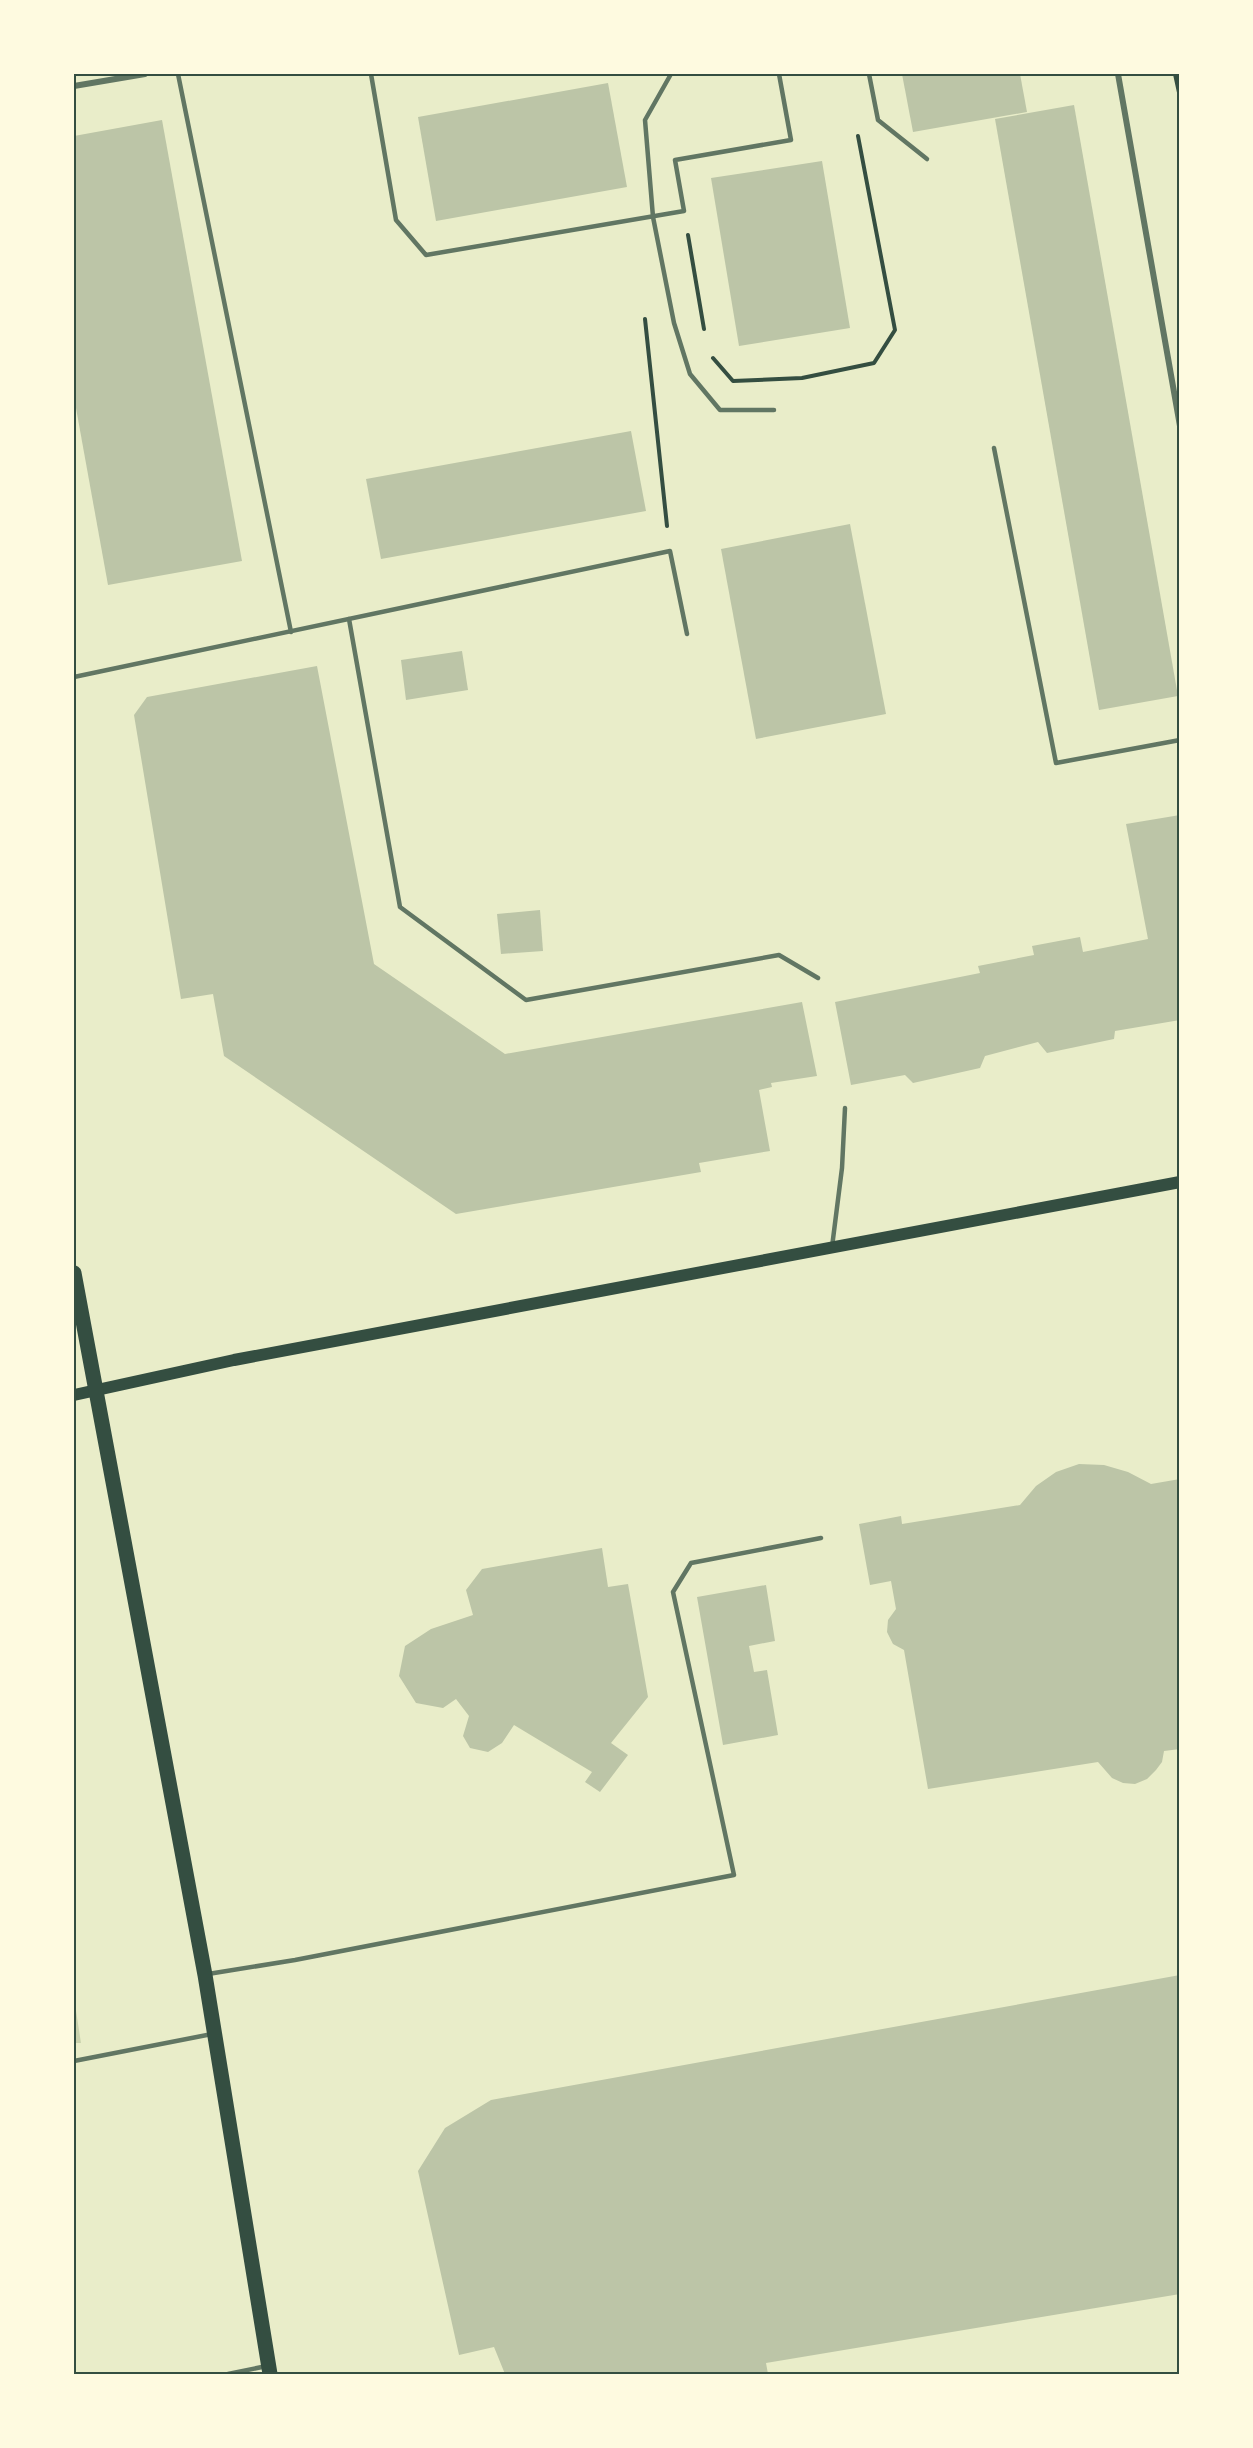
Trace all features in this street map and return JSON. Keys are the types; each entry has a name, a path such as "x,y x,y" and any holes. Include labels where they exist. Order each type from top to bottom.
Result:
{"main road":[{"path":"74,1395 234,1360 1179,1182"},
{"path":"74,1273 205,1974 270,2370"}],"street":[{"path":"74,86 145,74"},
{"path":"1118,74 1179,426"}],"lane":[{"path":"178,74 291,632"},
{"path":"371,74 396,220 426,255 684,211 675,160 791,140 779,74"},
{"path":"671,74 645,120 653,217 674,323 690,374 720,410 774,410"},
{"path":"869,74 878,120 927,159"},
{"path":"994,448 1056,763 1179,740"},
{"path":"74,677 670,551 687,634"},
{"path":"349,619 400,907 526,1000 779,955 818,978"},
{"path":"832,1247 842,1168 845,1108"},
{"path":"205,1974 295,1960 734,1875 673,1592 691,1563 821,1538"},
{"path":"74,2061 214,2034"},
{"path":"228,2374 270,2370"}],"path":[{"path":"1175,74 1179,97"},
{"path":"708,353 733,381 802,378 874,363 895,330 856,130"},
{"path":"684,211 704,329"},
{"path":"645,314 670,551"}],"green space":[{"path":"74,1998 81,2043 74,2043"}],"building":[{"path":"902,74 1020,74 1027,112 913,132"},
{"path":"608,83 627,187 436,221 418,117"},
{"path":"1074,105 1178,696 1099,710 995,119"},
{"path":"162,120 242,561 108,585 74,397 74,136"},
{"path":"822,161 850,328 739,346 711,178"},
{"path":"631,431 646,511 381,559 366,479"},
{"path":"850,524 886,714 756,739 721,549"},
{"path":"462,651 468,690 406,700 401,660"},
{"path":"317,666 374,964 505,1054 802,1002 817,1076 771,1083 772,1087 759,1090 770,1151 699,1163 701,1172 456,1214 224,1056 213,994 181,999 134,715 147,697"},
{"path":"1180,815 1180,1020 1115,1031 1114,1039 1047,1053 1038,1042 985,1056 980,1068 913,1083 905,1075 851,1085 835,1002 980,973 978,966 1034,955 1032,946 1080,937 1083,952 1148,939 1126,824"},
{"path":"540,910 543,951 501,954 497,914"},
{"path":"1079,1464 1104,1465 1128,1472 1151,1484 1180,1479 1180,1749 1164,1751 1162,1762 1156,1770 1147,1779 1135,1784 1123,1783 1112,1778 1098,1762 928,1789 904,1650 893,1644 887,1632 888,1620 896,1609 891,1581 870,1585 859,1524 901,1516 902,1524 1020,1505 1036,1486 1056,1472"},
{"path":"602,1548 608,1587 628,1584 648,1697 611,1743 628,1755 600,1792 585,1782 592,1772 514,1725 502,1743 488,1752 470,1748 463,1736 469,1716 456,1699 443,1708 416,1703 399,1676 405,1646 431,1629 473,1615 466,1590 482,1569"},
{"path":"766,1585 775,1641 749,1646 754,1672 767,1670 778,1735 723,1745 697,1597"},
{"path":"1180,1975 1180,2294 766,2363 768,2374 505,2374 494,2347 459,2355 418,2171 445,2128 491,2100"}]}
